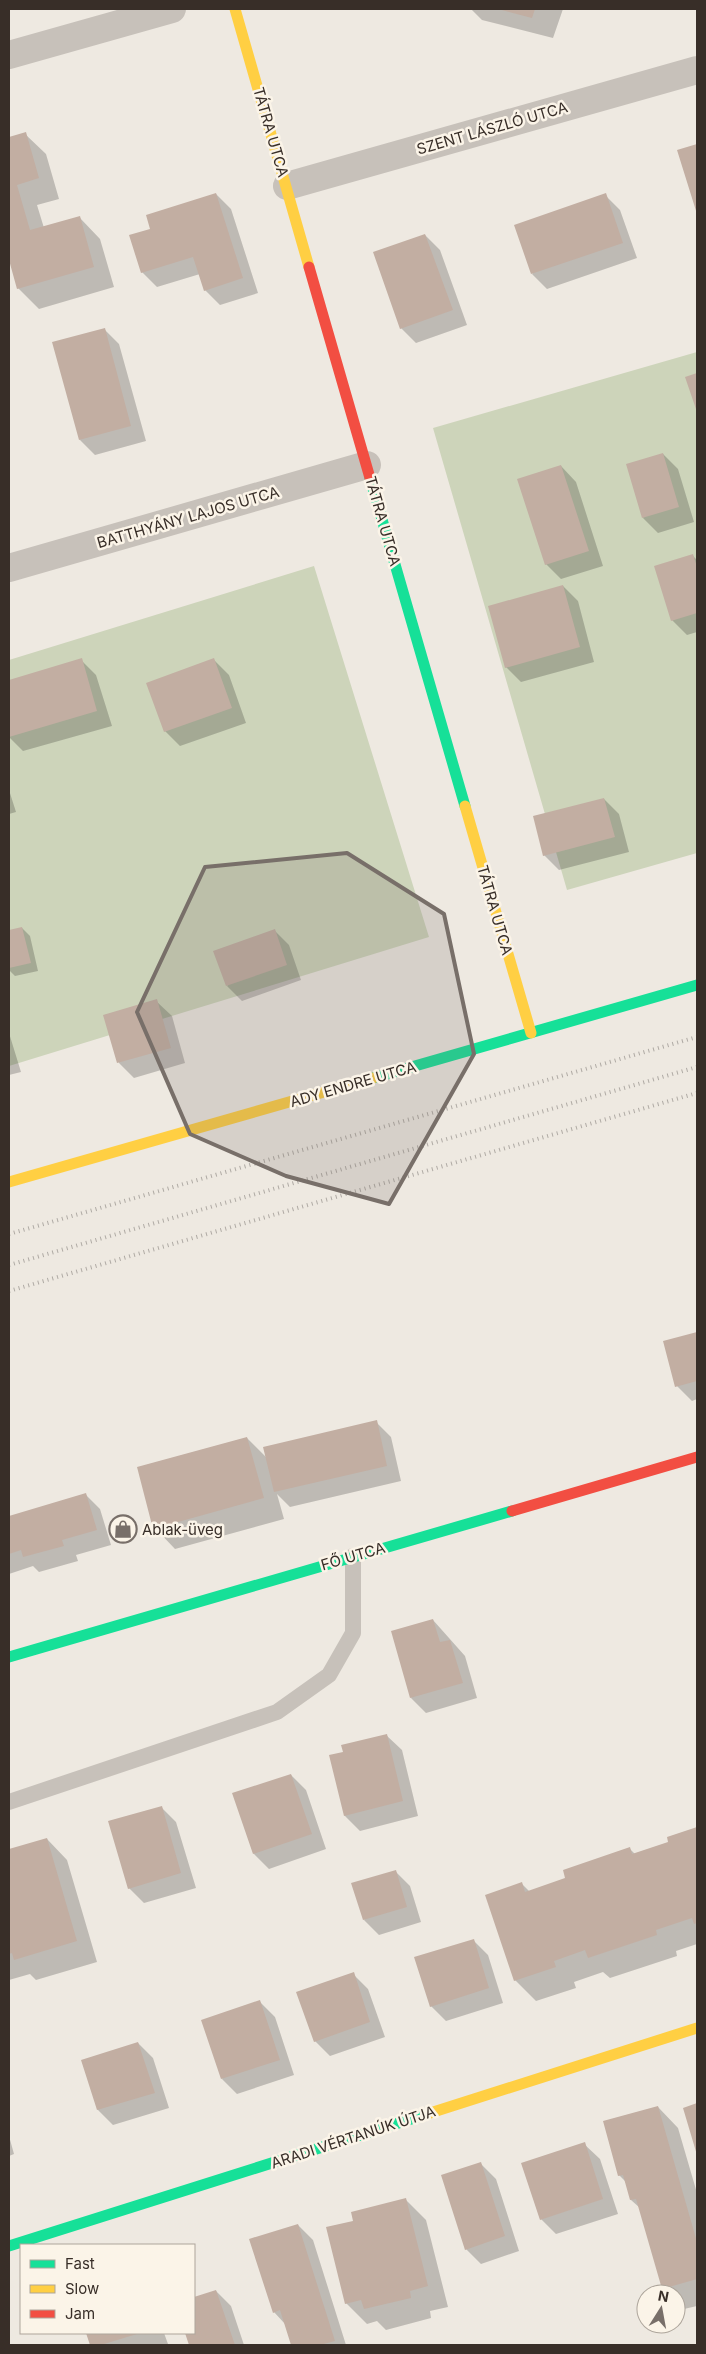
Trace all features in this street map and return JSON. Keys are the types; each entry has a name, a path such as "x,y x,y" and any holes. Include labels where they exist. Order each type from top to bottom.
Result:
{"street":[{"path":"9,55 172,9"},
{"name":"TÁTRA UTCA","path":"235,9 531,1033"},
{"name":"SZENT LÁSZLÓ UTCA","path":"286,186 697,70"},
{"name":"BATTHYÁNY LAJOS UTCA","path":"9,568 367,465"},
{"name":"ADY ENDRE UTCA","path":"9,1182 697,985"},
{"name":"FŐ UTCA","path":"9,1657 697,1457"},
{"name":"ARADI VÉRTANÚK ÚTJA","path":"9,2246 697,2028"}],"lane":[{"path":"9,1802 277,1712 329,1675 352,1633 353,1556"}],"highlighted area":[{"path":"347,853 444,914 474,1054 389,1204 286,1176 190,1134 137,1012 205,867"}],"green space":[{"path":"697,352 697,853 567,890 433,428"},
{"path":"314,566 429,937 9,1066 9,660"}],"building":[{"path":"498,9 535,9 532,18"},
{"path":"26,132 39,178 17,185 30,230 80,216 94,267 17,289 9,260 9,137"},
{"path":"697,144 697,214 677,150"},
{"path":"216,193 243,278 204,291 193,257 141,273 129,235 150,229 146,215"},
{"path":"606,193 623,243 531,274 514,225"},
{"path":"425,234 453,310 400,329 373,252"},
{"path":"105,328 131,426 79,440 52,342"},
{"path":"697,373 697,412 685,377"},
{"path":"663,453 679,507 642,518 626,464"},
{"path":"561,465 589,551 545,565 517,479"},
{"path":"693,554 697,567 697,613 671,621 654,566"},
{"path":"563,585 580,647 505,668 488,606"},
{"path":"82,658 97,711 9,737 9,680"},
{"path":"214,658 232,708 164,732 146,683"},
{"path":"604,798 615,837 543,856 533,816"},
{"path":"22,927 31,963 9,968 9,930"},
{"path":"275,929 287,965 226,986 213,951"},
{"path":"157,999 171,1048 117,1063 103,1015"},
{"path":"697,1332 697,1381 675,1387 663,1341"},
{"path":"377,1420 387,1466 274,1492 263,1447"},
{"path":"247,1437 264,1498 153,1529 137,1467"},
{"path":"86,1493 97,1530 62,1540 64,1546 23,1557 21,1550 9,1554 9,1516"},
{"path":"433,1619 440,1642 450,1640 463,1683 410,1698 391,1631"},
{"path":"387,1734 403,1801 344,1816 329,1755 343,1752 341,1745"},
{"path":"291,1774 312,1834 253,1854 232,1793"},
{"path":"162,1806 181,1873 128,1889 108,1821"},
{"path":"697,1827 697,1923 694,1924 692,1918 656,1930 657,1935 588,1958 585,1950 554,1961 556,1967 514,1981 485,1895 522,1882 525,1892 565,1878 563,1870 630,1847 632,1854 668,1842 667,1837"},
{"path":"47,1838 77,1941 14,1960 12,1953 9,1954 9,1849"},
{"path":"396,1870 407,1907 363,1920 351,1883"},
{"path":"474,1939 489,1988 430,2007 414,1957"},
{"path":"354,1972 370,2022 314,2042 296,1992"},
{"path":"260,2000 280,2060 221,2079 201,2020"},
{"path":"138,2042 155,2093 97,2110 81,2060"},
{"path":"697,2103 697,2155 683,2108"},
{"path":"658,2106 697,2242 697,2279 680,2284 661,2284 636,2199 630,2200 623,2175 618,2176 603,2121"},
{"path":"585,2142 603,2199 540,2220 521,2163"},
{"path":"481,2162 505,2236 465,2250 441,2175"},
{"path":"406,2198 428,2286 410,2291 411,2298 364,2309 361,2300 345,2304 326,2227 353,2221 351,2212"},
{"path":"298,2224 335,2341 320,2345 291,2345 280,2310 273,2313 249,2239"},
{"path":"216,2290 235,2345 189,2345 185,2334 195,2334 195,2297"},
{"path":"86,2334 137,2334 101,2345 90,2345"}],"railway":[{"path":"9,1234 697,1037"},
{"path":"9,1265 697,1067"},
{"path":"9,1291 697,1093"}],"traffic: fast":[{"path":"370,478 465,806"},
{"path":"373,1078 697,985"},
{"path":"9,1657 512,1511"},
{"path":"9,2246 427,2114"}],"traffic: slow":[{"path":"235,9 309,267"},
{"path":"465,806 531,1033"},
{"path":"9,1182 373,1078"},
{"path":"427,2114 697,2028"}],"traffic: jam":[{"path":"309,267 370,478"},
{"path":"512,1511 697,1457"}],"place":[{"name":"Ablak-üveg","path":"123,1529"}]}
